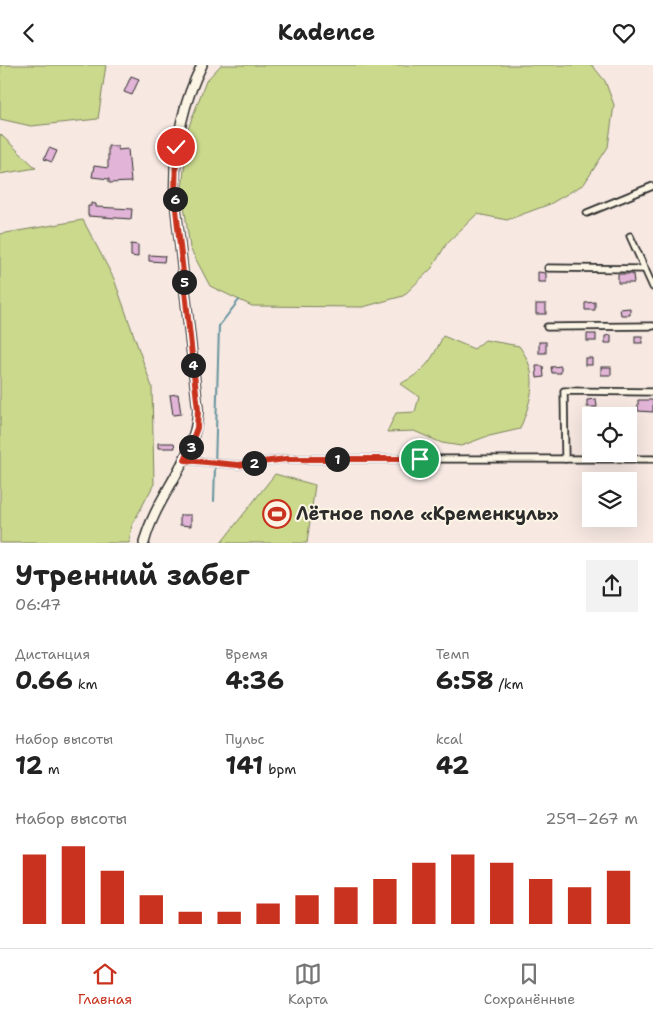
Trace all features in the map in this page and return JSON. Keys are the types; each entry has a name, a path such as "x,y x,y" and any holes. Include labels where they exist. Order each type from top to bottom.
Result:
{"street":[{"path":"144,543 152,519 185,460 197,428 198,410 175,200 174,173 181,117 202,65"},
{"path":"588,213 653,186"},
{"path":"630,236 653,287"},
{"path":"548,267 645,269"},
{"path":"547,327 653,326"},
{"path":"565,459 564,391 653,392"},
{"path":"185,460 238,465 286,459 653,459"}],"green space":[{"path":"0,65 106,65 98,119 31,126 0,119"},
{"path":"221,65 592,65 605,81 614,105 608,147 584,184 550,204 507,220 477,214 447,243 432,268 403,296 363,307 252,306 210,286 190,248 182,190 188,129 206,81"},
{"path":"0,134 36,168 0,174"},
{"path":"83,220 114,279 152,387 154,484 132,525 129,543 0,543 0,234"},
{"path":"443,336 474,349 485,340 519,346 526,356 532,376 528,407 520,429 485,437 461,446 442,443 414,431 387,432 396,413 415,412 419,397 400,384 416,375 426,365 435,353"},
{"name":"Лётное поле «Кременкуль»","path":"275,474 315,485 307,543 221,543"}],"building":[{"path":"131,76 139,79 132,95 124,92"},
{"path":"108,146 118,146 118,150 128,149 131,182 109,183 109,179 92,177 94,166 108,168"},
{"path":"49,148 57,151 52,162 44,159"},
{"path":"91,203 96,204 96,207 132,209 131,219 88,216 88,206 91,206"},
{"path":"131,244 138,245 138,257 131,256"},
{"path":"149,255 165,256 164,262 149,261"},
{"path":"538,272 546,273 546,282 538,282"},
{"path":"618,274 633,274 634,283 618,283"},
{"path":"595,302 595,310 585,310 585,303"},
{"path":"536,304 546,304 546,314 536,314"},
{"path":"630,308 630,315 621,315 620,309"},
{"path":"587,334 596,334 596,341 587,341"},
{"path":"611,335 611,343 605,343 605,336"},
{"path":"635,336 642,336 642,343 635,343"},
{"path":"539,342 546,342 546,353 539,353"},
{"path":"585,358 592,358 592,365 585,365"},
{"path":"536,366 543,366 544,377 537,378"},
{"path":"561,366 561,373 552,373 551,367"},
{"path":"601,367 611,367 611,375 601,375"},
{"path":"178,394 181,414 173,415 170,395"},
{"path":"596,399 597,407 587,407 587,400"},
{"path":"638,400 653,400 653,412 638,411"},
{"path":"158,443 174,443 175,448 158,448"},
{"path":"180,515 191,515 191,526 180,525"}],"waterway":[{"path":"214,501 219,326 239,300"}],"place":[{"name":"Лётное поле «Кременкуль»","path":"277,514"}],"route":[{"path":"176,147 174,173 175,200 198,410 197,428 185,460 238,465 286,459 420,459"}]}
